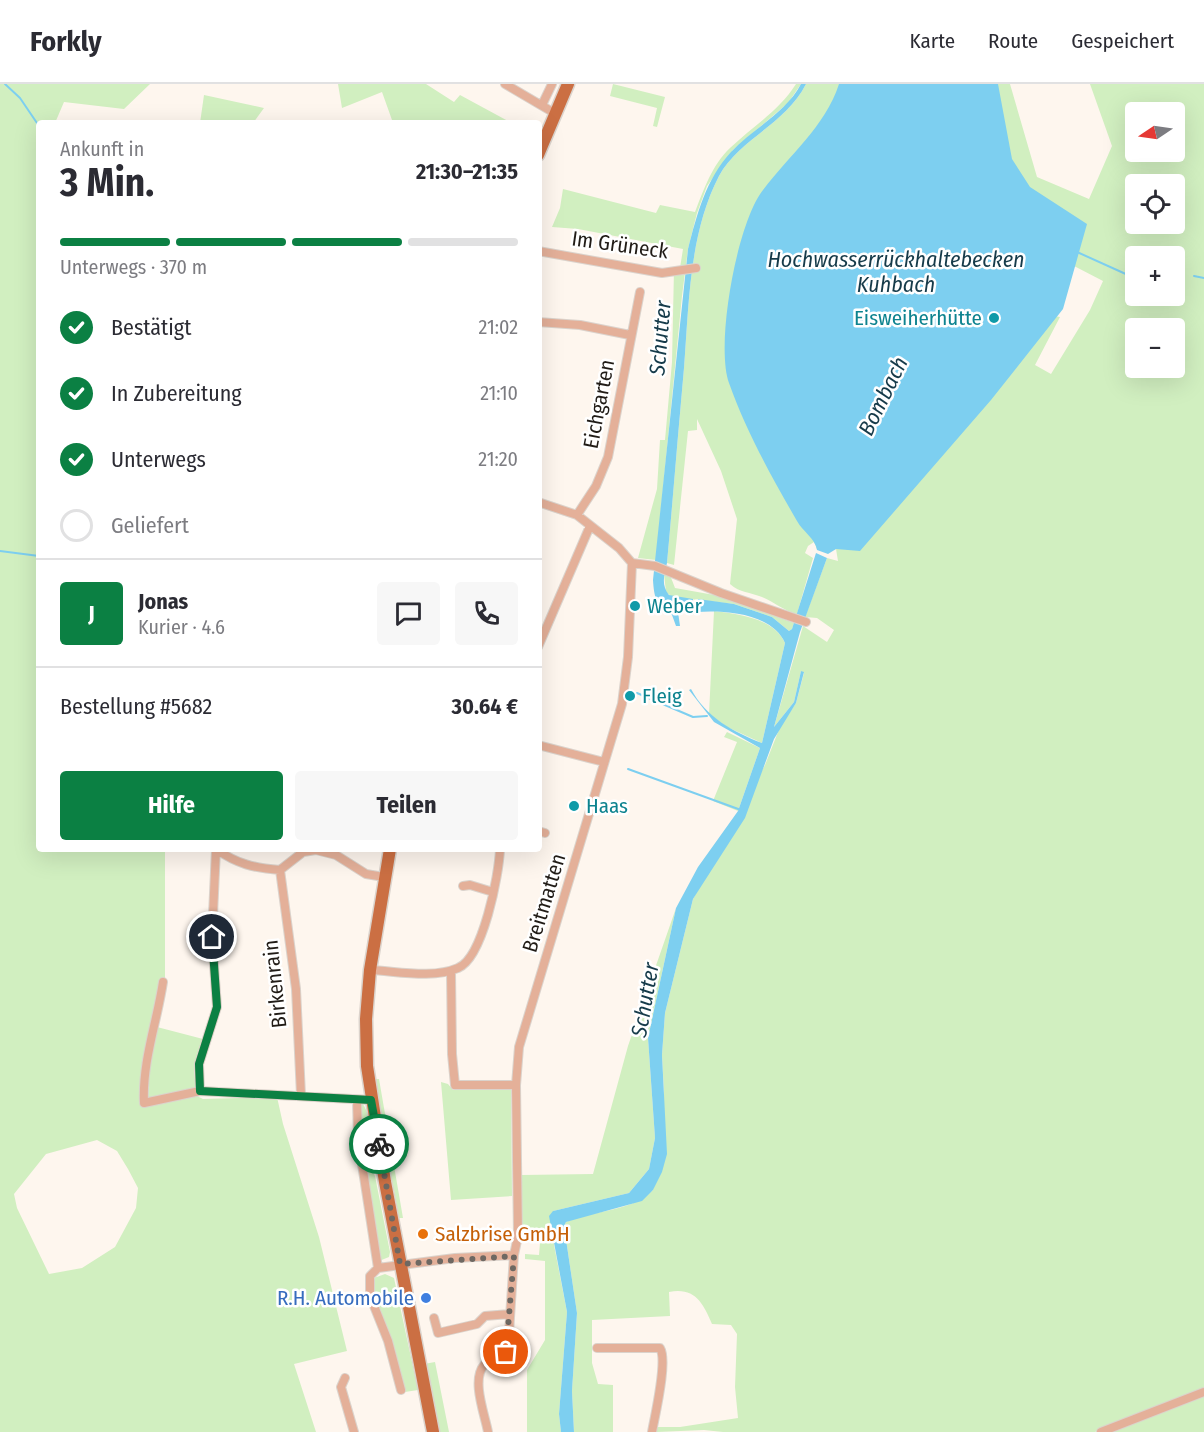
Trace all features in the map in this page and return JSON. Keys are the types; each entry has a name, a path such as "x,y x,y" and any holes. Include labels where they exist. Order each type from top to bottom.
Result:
{"main road":[{"path":"542,146 568,84"},
{"path":"389,852 370,970 366,1035 371,1100 433,1432"}],"street":[{"path":"504,84 556,114"},
{"path":"542,105 552,84"},
{"name":"Im Grüneck","path":"542,252 662,273 696,268"},
{"name":"Eichgarten","path":"577,516 596,486 608,457 640,292"},
{"path":"542,322 580,325 630,335"},
{"path":"542,503 568,510 624,553 632,563 668,570 790,618 806,622"},
{"path":"542,638 590,526"},
{"name":"Breitmatten","path":"488,1432 479,1373 487,1362 506,1352 514,1256 518,1236 516,1085 519,1047 626,682 632,563"},
{"path":"542,746 604,762"},
{"path":"200,1091 199,1064 217,1007 212,937 216,852"},
{"path":"220,852 235,862 253,868 280,870 301,852"},
{"path":"327,852 357,870 384,877"},
{"path":"370,970 451,971 464,965 473,954 493,892 500,852"},
{"name":"Birkenrain","path":"280,870 296,989 301,1095"},
{"path":"463,886 470,885 493,892"},
{"path":"451,971 452,1053 455,1085 516,1085"},
{"path":"163,982 159,1012 150,1039 144,1103 200,1091 371,1100"},
{"path":"357,1100 358,1138 378,1268"},
{"path":"401,1390 388,1341 370,1296 370,1276 378,1268 400,1264 514,1256"},
{"path":"435,1318 438,1333 477,1324 485,1316 510,1314"},
{"path":"597,1348 660,1348 663,1352 652,1432"},
{"path":"345,1378 341,1387 354,1432"},
{"path":"1101,1432 1204,1392"}],"green space":[{"path":"0,84 150,84 124,109 64,102 56,120 36,120 36,852 165,852 165,981 157,1027 203,1039 194,1072 197,1096 203,1099 277,1097 283,1124 319,1237 347,1351 294,1364 316,1432 0,1432","holes":["97,1140 117,1151 138,1188 136,1208 115,1247 82,1268 49,1274 17,1208 14,1194 46,1154"]},
{"path":"338,84 426,84 454,102 460,95 506,120 392,120 382,92 342,108"},
{"path":"613,84 665,97 657,127 653,126 657,108 610,96"},
{"path":"796,84 801,84 788,103 733,150 707,186 697,213 688,249 682,296 656,560 638,558 657,489 660,440 665,440 672,362 674,269 680,268 683,249 578,229 552,227 560,208 563,189 656,213 660,205 695,212 718,162 739,140 774,110"},
{"path":"806,84 1010,84 1037,177 1089,199 1112,146 1090,84 1204,84 1204,1389 1095,1432 723,1432 704,1430 657,1432 657,1427 680,1427 738,1418 735,1387 737,1334 731,1325 712,1324 697,1298 692,1294 678,1291 669,1292 670,1316 592,1320 592,1363 598,1384 613,1385 613,1432 574,1432 572,1391 577,1313 564,1226 566,1222 577,1218 634,1203 653,1190 664,1092 662,1055 665,1013 693,899 765,765 780,727 796,703 804,673 801,671 794,702 774,727 803,626 827,642 834,630 817,618 805,617 827,558 838,561 836,549 828,552 817,549 814,542 808,546 805,553 813,558 797,614 730,584 737,519 721,471 697,419 697,430 688,431 674,565 667,563 689,294 702,221 709,198 728,163 786,110","holes":["1022,239 1103,281 1090,310 1051,374 1035,365 1060,317 1013,309"]},
{"path":"204,95 264,108 255,120 200,120"},
{"path":"664,574 670,575 675,588 720,596 794,623 792,629 789,631 772,617 734,604 672,597 666,592"},
{"path":"714,611 744,616 764,623 773,628 785,643 762,743 727,727 709,714"},
{"path":"727,732 760,748 738,811 713,801 737,742 724,737"},
{"path":"676,908 648,1038 655,1138 649,1169 629,1193 553,1211 554,1245 567,1312 559,1414 561,1432 527,1432 527,1370 545,1340 545,1261 525,1259 525,1254 539,1255 540,1243 522,1241 521,1175 593,1174 628,1046"},
{"path":"375,1079 379,1079 403,1218 399,1218 394,1190 388,1181"},
{"path":"441,1082 448,1084 453,1090 511,1089 512,1196 451,1200"},
{"path":"362,1103 369,1120 369,1158 375,1176 390,1252 389,1257 379,1261 361,1110"},
{"path":"385,1274 394,1278 418,1390 405,1392 393,1343 374,1295 374,1278"},
{"path":"435,1362 449,1432 437,1432 424,1364"},
{"path":"1204,1396 1204,1432 1111,1432"}],"water":[{"path":"801,84 806,84 797,98 775,121 738,152 719,176 709,198 696,245 689,294 664,580 669,595 693,599 692,612 678,612 680,626 676,626 672,615 662,609 657,601 653,580 688,249 709,185 722,162 740,143 778,112"},
{"name":"Hochwasserrückhaltebecken Kuhbach","path":"839,84 998,84 1012,159 1030,187 1087,224 1063,309 991,400 860,551 836,549 828,554 817,550 814,542 800,525 751,436 729,383 725,365 725,341 731,284 737,255 754,206 773,177 816,127 825,114"},
{"path":"816,553 827,558 800,632 774,727 794,702 801,671 804,672 796,703 774,739 745,818 693,899 665,1013 662,1055 667,1154 662,1172 653,1190 642,1201 566,1222 564,1226 577,1313 572,1391 574,1432 561,1432 559,1414 567,1312 549,1216 553,1211 629,1193 649,1169 655,1138 648,1038 676,908 698,867 738,811 760,748 714,722 689,690 691,689 704,708 721,722 762,743 785,643 779,633 759,619 733,613 697,612 698,599 734,604 772,617 789,631 792,629"}],"waterway":[{"path":"5,84 20,98 36,122"},
{"name":"Bombach","path":"1077,252 1125,274"},
{"name":"Bombach","path":"1194,276 1204,278"},
{"path":"0,551 36,556"},
{"path":"637,693 693,717 707,716"},
{"path":"628,769 741,810"}],"way so far":[{"path":"379,1144 400,1264 455,1258 514,1256 506,1352"}],"place":[{"name":"Eisweiherhütte","path":"994,318"},
{"name":"Weber","path":"635,606"},
{"name":"Fleig","path":"630,696"},
{"name":"Haas","path":"574,806"},
{"name":"Salzbrise GmbH","path":"423,1234"},
{"name":"R.H. Automobile","path":"426,1298"}],"route":[{"path":"212,937 217,1007 211,1032 199,1064 200,1091 371,1100 379,1144"}],"water label":[{"name":"Schutter","path":"660,338"},
{"name":"Schutter","path":"645,1000"}]}
